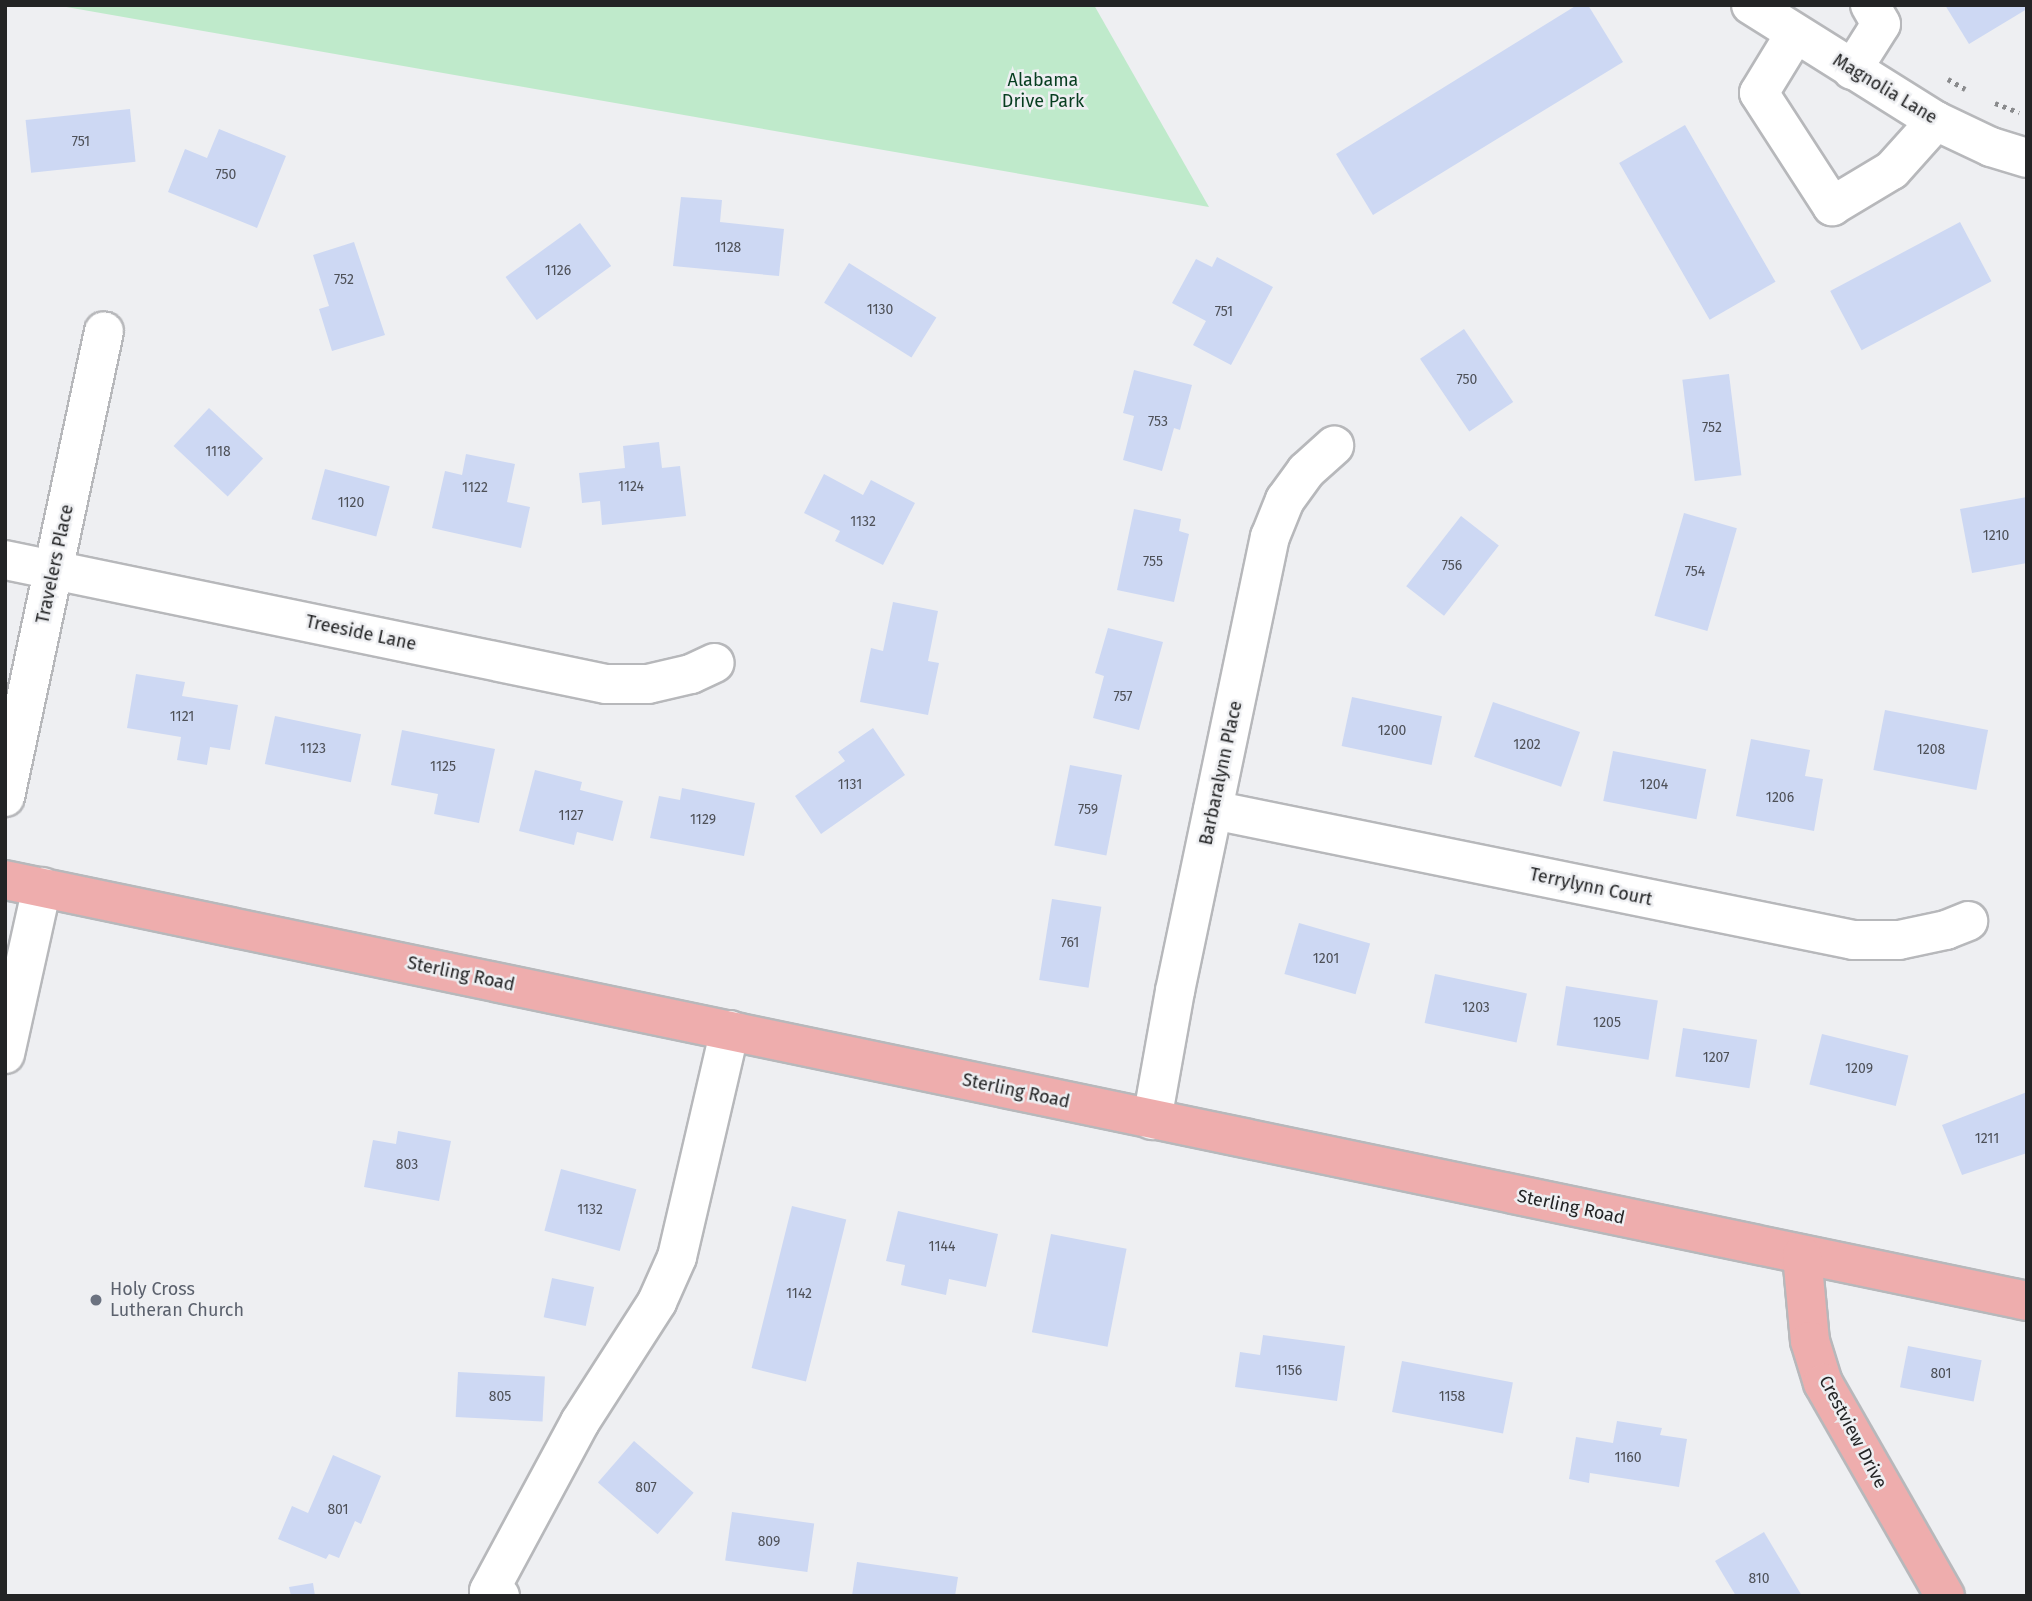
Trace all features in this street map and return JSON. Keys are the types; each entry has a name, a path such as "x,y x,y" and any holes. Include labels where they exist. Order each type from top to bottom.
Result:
{"main road":[{"name":"Sterling Road","path":"5,880 2027,1301"},
{"name":"Crestview Drive","path":"1802,1255 1810,1341 1824,1383 1945,1596"}],"street":[{"name":"Magnolia Lane","path":"1751,5 1852,71 1936,121 2027,158"},
{"path":"1852,71 1881,24 1870,5"},
{"path":"1795,34 1759,93 1832,206 1892,170 1936,121"},
{"name":"Travelers Place","path":"5,797 104,331"},
{"name":"Barbaralynn Place","path":"1152,1119 1270,537 1285,500 1306,471 1334,446"},
{"name":"Treeside Lane","path":"5,560 606,684 648,684 691,674 715,663"},
{"name":"Terrylynn Court","path":"1213,810 1853,940 1899,940 1945,930 1968,921"},
{"path":"5,1055 42,887"},
{"path":"495,1593 580,1422 657,1302 677,1258 730,1030"}],"green space":[{"name":"Alabama Drive Park","path":"55,5 1094,5 1209,207"}],"building":[{"path":"1577,5 1588,5 1623,62 1373,215 1336,154"},
{"path":"1945,5 2027,5 2027,9 1969,44"},
{"path":"130,109 136,162 31,173 26,120"},
{"path":"1685,125 1776,282 1710,320 1619,163"},
{"path":"219,129 286,156 257,228 168,192 185,149 207,158"},
{"path":"681,197 722,200 720,222 784,229 779,276 673,266"},
{"path":"1960,222 1991,281 1862,350 1830,291"},
{"path":"580,223 611,266 537,320 506,277"},
{"path":"354,242 385,335 332,351 319,309 329,306 313,255"},
{"path":"1217,257 1273,287 1231,365 1193,345 1206,321 1172,303 1196,259 1212,267"},
{"path":"849,263 936,318 911,357 824,303"},
{"path":"1464,329 1513,402 1469,432 1420,359"},
{"path":"1134,370 1192,385 1180,430 1174,428 1162,471 1123,460 1134,416 1123,413"},
{"path":"1729,374 1741,475 1695,481 1682,380"},
{"path":"209,408 263,458 228,496 174,446"},
{"path":"659,442 662,468 680,466 686,516 602,525 600,501 582,503 579,473 625,468 623,446"},
{"path":"466,454 515,464 507,502 530,507 521,548 432,528 445,471 462,475"},
{"path":"325,469 390,486 376,537 312,519"},
{"path":"824,474 863,495 871,480 915,503 883,565 835,541 840,531 804,513"},
{"path":"2027,497 2027,563 1972,573 1960,509"},
{"path":"1134,509 1181,519 1179,531 1189,534 1174,602 1117,590"},
{"path":"1684,513 1737,528 1707,631 1655,616"},
{"path":"1461,516 1499,546 1444,616 1406,586"},
{"path":"893,602 938,611 928,661 939,663 928,715 860,702 871,648 883,651"},
{"path":"1108,628 1163,642 1139,730 1093,718 1104,676 1095,673"},
{"path":"136,674 185,682 182,696 238,705 230,750 210,747 207,765 177,760 181,737 127,728"},
{"path":"1352,697 1442,716 1432,765 1342,746"},
{"path":"1493,702 1580,732 1561,787 1474,757"},
{"path":"1885,710 1988,730 1976,790 1873,770"},
{"path":"275,716 361,734 351,782 265,764"},
{"path":"873,728 905,775 821,834 795,796 845,761 838,752"},
{"path":"402,730 495,749 479,823 434,814 438,794 391,785"},
{"path":"1751,739 1810,750 1805,776 1823,779 1814,831 1736,816"},
{"path":"1613,751 1706,769 1697,819 1603,801"},
{"path":"1070,765 1122,775 1106,856 1054,845"},
{"path":"535,770 582,782 580,790 623,801 613,841 577,832 574,845 519,831"},
{"path":"682,788 755,803 744,856 650,838 659,796 680,800"},
{"path":"1052,899 1101,907 1089,988 1039,980"},
{"path":"1299,923 1370,943 1356,994 1284,974"},
{"path":"1435,974 1527,994 1517,1042 1425,1023"},
{"path":"1566,986 1658,1001 1648,1060 1557,1045"},
{"path":"1683,1028 1757,1040 1749,1088 1675,1076"},
{"path":"1822,1034 1908,1056 1896,1106 1809,1084"},
{"path":"2027,1092 2027,1153 1962,1175 1942,1125"},
{"path":"398,1131 451,1141 439,1201 364,1187 373,1140 396,1144"},
{"path":"561,1169 636,1189 620,1251 544,1231"},
{"path":"792,1206 846,1220 806,1382 752,1368"},
{"path":"898,1211 998,1234 986,1287 949,1279 946,1295 901,1285 905,1265 886,1261"},
{"path":"1051,1234 1127,1249 1108,1347 1032,1332"},
{"path":"552,1278 594,1287 586,1326 544,1317"},
{"path":"1263,1335 1345,1346 1337,1401 1235,1387 1240,1352 1260,1355"},
{"path":"1908,1346 1982,1360 1974,1402 1900,1387"},
{"path":"1402,1361 1513,1383 1503,1434 1392,1412"},
{"path":"458,1372 545,1377 543,1421 456,1417"},
{"path":"1617,1421 1662,1428 1660,1435 1687,1439 1679,1487 1590,1473 1589,1483 1569,1479 1576,1437 1613,1443"},
{"path":"634,1441 694,1493 658,1534 598,1483"},
{"path":"333,1455 381,1476 361,1524 355,1521 339,1558 329,1554 326,1559 278,1539 292,1506 308,1513"},
{"path":"732,1512 814,1524 807,1572 725,1561"},
{"path":"1764,1532 1802,1596 1736,1596 1715,1561"},
{"path":"857,1562 958,1577 955,1596 852,1596"},
{"path":"313,1583 315,1596 291,1596 289,1587"}],"place":[{"name":"Holy Cross Lutheran Church","path":"96,1300"}]}
